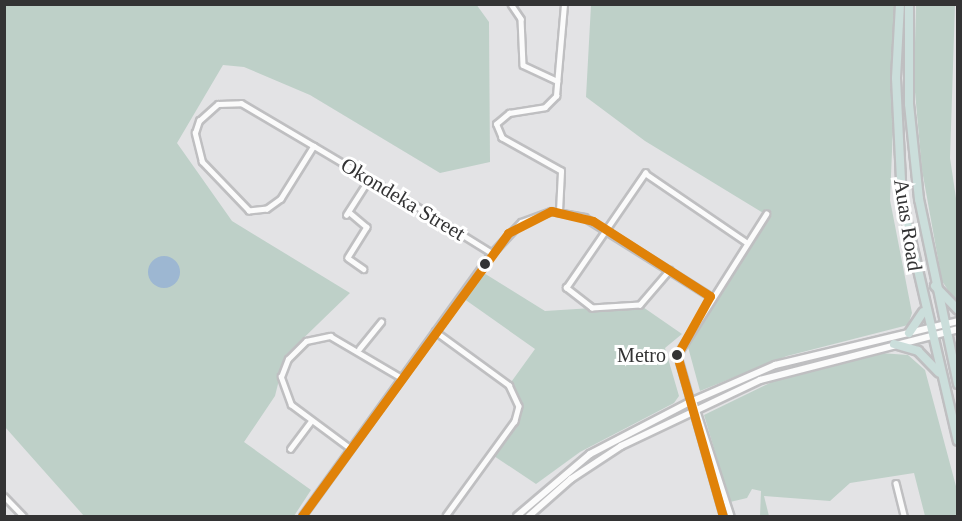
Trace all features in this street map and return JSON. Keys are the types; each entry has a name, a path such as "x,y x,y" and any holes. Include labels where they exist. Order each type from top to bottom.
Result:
{"highway":[{"name":"Auas Road","path":"900,4 900,182 924,310 957,441"},
{"name":"Auas Road","path":"909,4 909,104 933,283 957,384"},
{"path":"933,283 957,310"},
{"path":"909,333 924,310"},
{"path":"894,344 918,351 941,375"},
{"path":"954,370 957,356"}],"main road":[{"path":"529,516 594,462 694,410 778,373 894,344 944,328 957,321"},
{"path":"944,328 957,329"},
{"path":"517,516 590,454 690,400 775,365 909,333 930,332"}],"street":[{"path":"512,4 521,19 523,65 558,81"},
{"path":"559,211 561,171 502,138 496,124 509,112 551,103 558,81 564,4"},
{"name":"Okondeka Street","path":"314,146 281,199 267,209 249,211 202,162 195,134 210,110 229,101 314,146 492,253"},
{"path":"670,270 646,304 586,305 566,288 605,228 648,173 746,242"},
{"path":"364,269 346,256 367,228 348,214 369,179"},
{"path":"302,516 400,377 492,253 522,222 559,211 605,228 710,296"},
{"path":"731,516 676,355 710,296 766,214"},
{"path":"360,349 381,322"},
{"path":"435,331 509,385 519,406 515,421 446,516"},
{"path":"349,448 311,422 283,392 288,359 318,336 339,337 400,377"},
{"path":"694,410 723,516"},
{"path":"290,449 311,422"},
{"path":"896,483 904,516"},
{"path":"4,496 23,516"}],"shaded area":[{"path":"476,4 489,22 490,162 440,173 310,95 244,67 223,65 177,143 232,221 350,293 285,356 275,396 244,442 311,490 294,516 84,516 5,427 4,5"},
{"path":"591,5 898,5 890,200 912,313 908,325 787,356 700,391 685,336 765,214 645,141 586,97"},
{"path":"916,5 955,5 950,158 957,205 957,304 942,281 922,170 914,81"},
{"path":"479,270 545,311 640,305 682,334 665,348 679,396 674,403 580,452 536,484 491,454 515,421 519,406 509,385 535,349 460,296"},
{"path":"880,353 908,355 925,370 957,490 957,516 925,516 914,473 850,483 830,501 764,496 769,516 760,516 761,491 752,489 747,498 730,502 704,415 774,381"}],"water":[{"path":"164,256 175,261 180,272 175,283 164,288 153,283 148,272 153,261"}],"transit line":[{"path":"302,516 508,233 551,211 593,221 710,296 677,355 723,516"}],"place":[{"name":"Metro","path":"677,355"}]}
